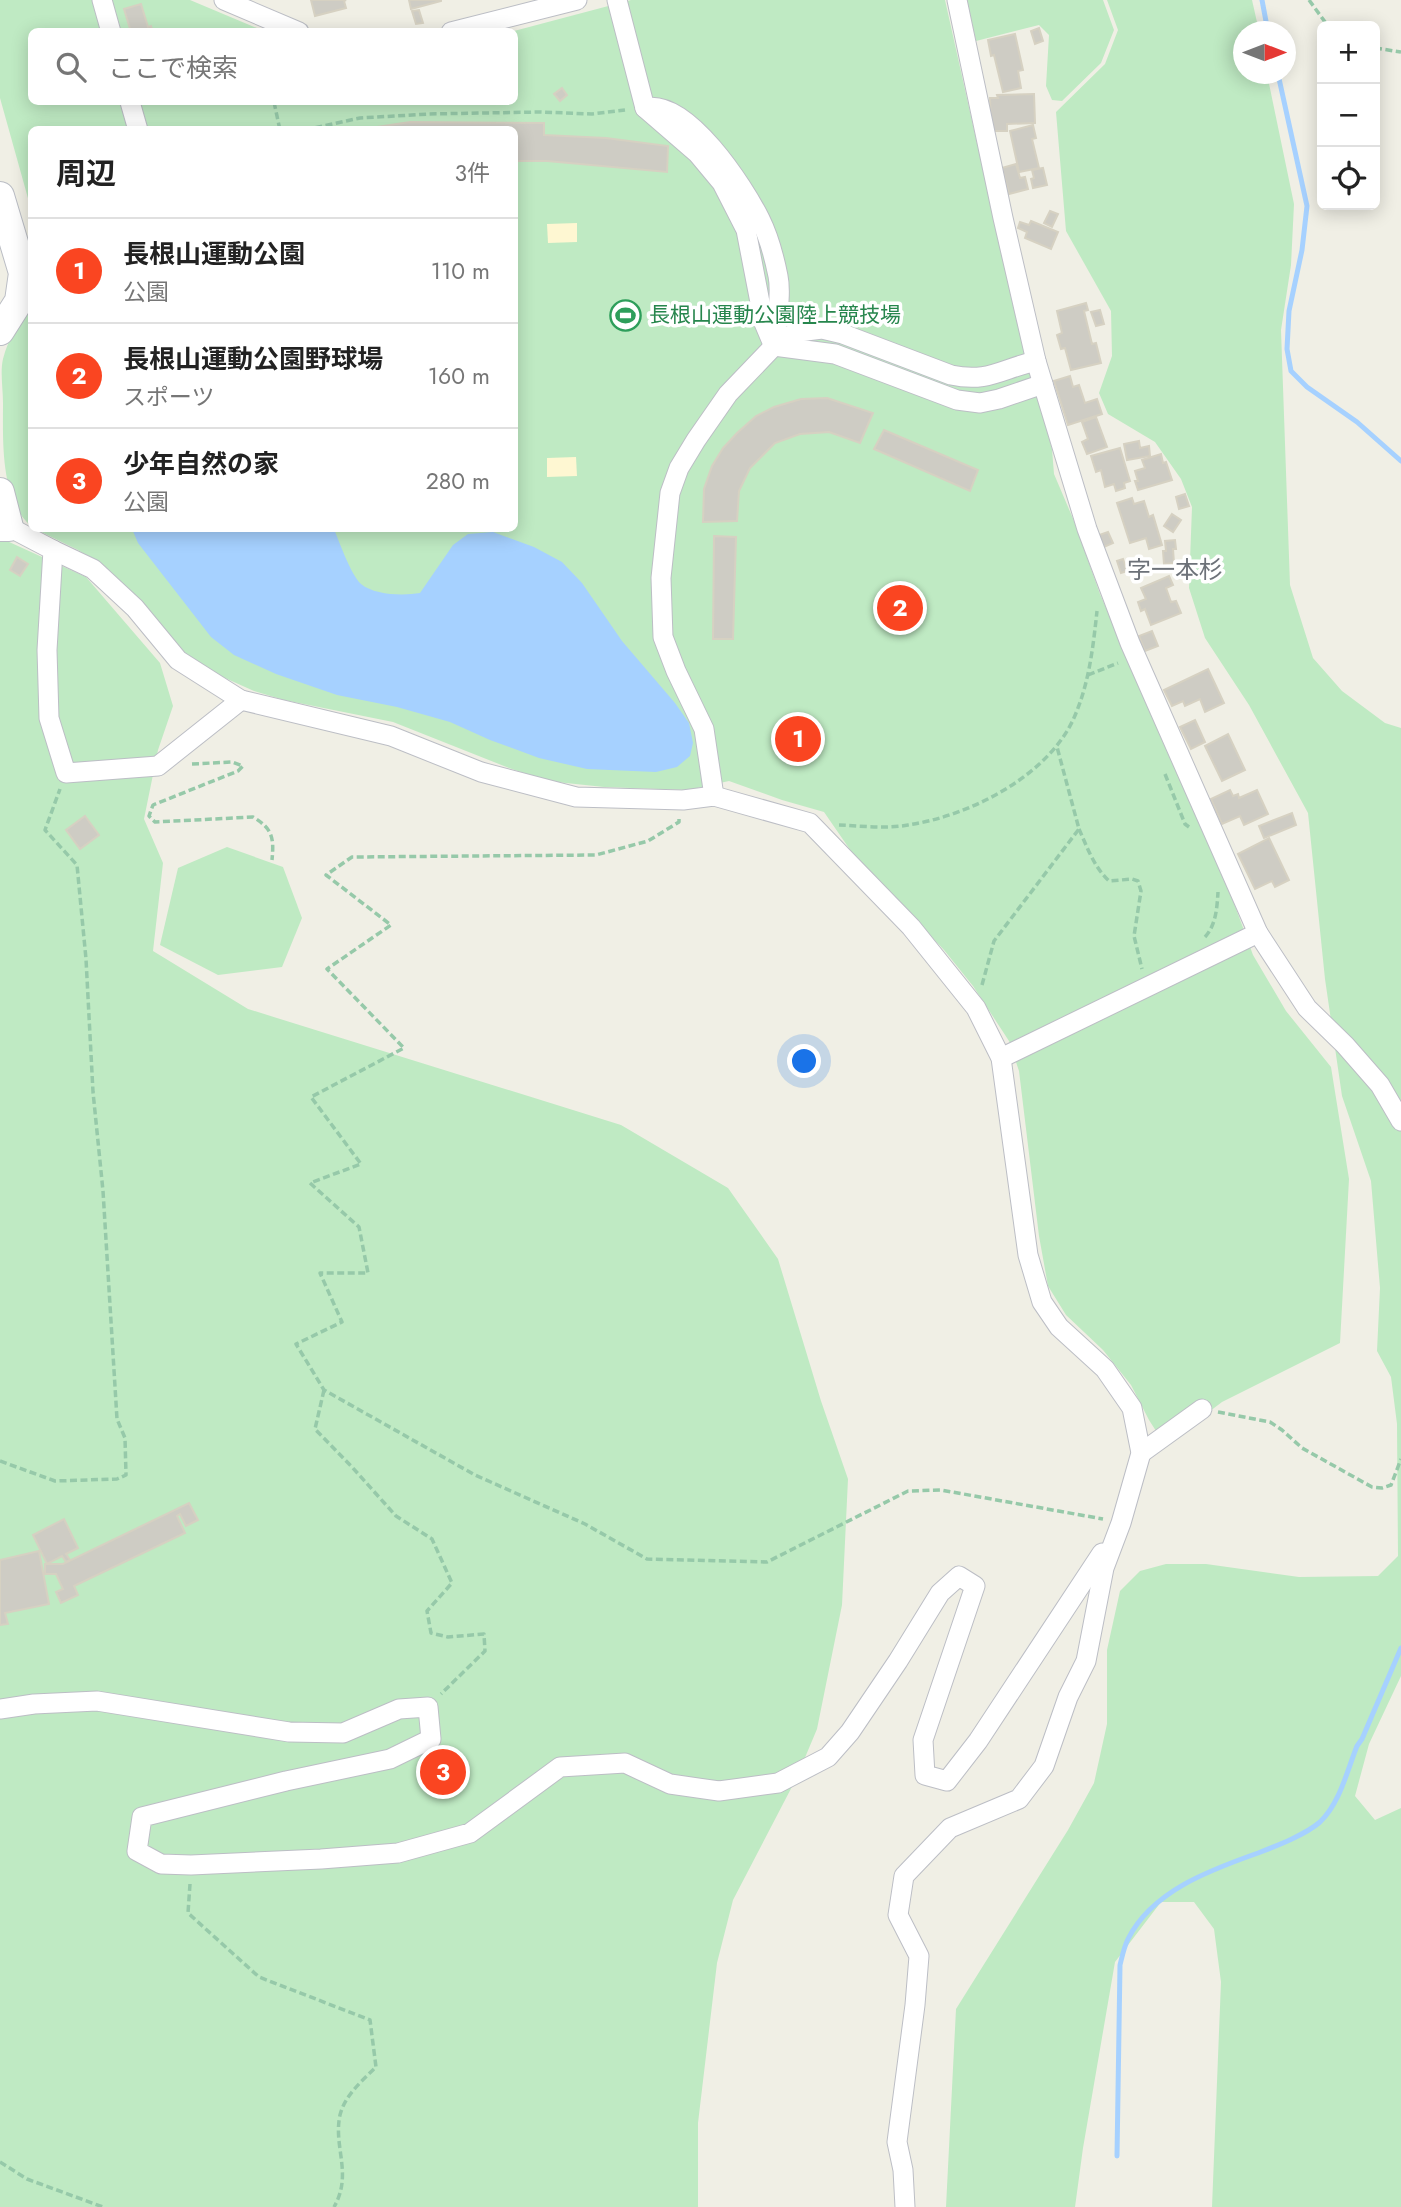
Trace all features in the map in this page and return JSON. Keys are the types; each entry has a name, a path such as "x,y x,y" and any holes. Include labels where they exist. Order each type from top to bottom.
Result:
{"street":[{"path":"102,0 110,28"},
{"path":"224,0 290,28"},
{"path":"467,28 577,0"},
{"path":"617,0 645,108 664,110 690,124 738,181 760,219 769,240 779,279 774,346"},
{"path":"957,0 1003,218 1042,384 1087,529 1130,643 1258,933 1307,1008 1345,1045 1380,1085 1401,1121"},
{"path":"131,105 137,126"},
{"path":"0,196 27,272 19,301 0,331"},
{"path":"714,796 704,729 663,637 661,578 670,493 696,440 729,394 784,338 797,332 822,329 843,334 964,378 992,376 1012,366 1036,361"},
{"path":"774,346 835,354 957,400 980,403 1042,384"},
{"path":"0,492 5,527 93,569 135,608 178,660 241,700 391,736 481,772 576,797 683,800 714,796 810,823 911,928 976,1008 1001,1058 1028,1255 1042,1302 1059,1327 1105,1369 1132,1408 1141,1453 1121,1523 1104,1568 1086,1661 1068,1697 1044,1766 1019,1799 950,1828 904,1876 898,1914 919,1956 897,2142 903,2170 905,2207"},
{"path":"53,550 47,650 49,718 66,773 158,766 241,700"},
{"path":"1001,1058 1258,933"},
{"path":"1141,1453 1202,1409"},
{"path":"0,1709 34,1704 97,1701 289,1732 344,1733 399,1709 428,1707 431,1739 390,1759 286,1781 142,1817 136,1851 161,1864 321,1860 398,1853 470,1833 560,1767 625,1763 670,1784 719,1791 778,1783 828,1757 836,1749 898,1661 940,1593 959,1576 975,1587 923,1740 925,1774 947,1781 978,1741 1121,1523"}],"path":[{"path":"1309,0 1324,21"},
{"path":"1380,49 1401,52"},
{"path":"275,105 279,126"},
{"path":"324,126 360,118 429,114 592,114 645,108"},
{"path":"810,823 906,826 945,817 985,801 1021,779 1057,747 1072,721 1083,695 1093,655 1097,603 1102,615"},
{"path":"1088,675 1120,662"},
{"path":"1057,747 1079,829 1097,867 1109,881 1138,881 1141,891 1134,936 1143,972 1153,967"},
{"path":"158,766 232,762 243,766 238,771 153,806 149,816 155,822 253,817 265,824 274,840 272,860"},
{"path":"0,1461 55,1481 117,1479 126,1475 125,1438 117,1419 103,1191 77,865 45,830 66,773"},
{"path":"1165,774 1185,824 1193,830"},
{"path":"683,800 679,822 648,841 596,855 352,857 326,876 391,925 327,969 404,1048 311,1097 361,1164 310,1183 359,1227 368,1273 320,1273 342,1322 296,1344 324,1390 475,1475 585,1524 647,1559 767,1562 908,1491 941,1490 1121,1523"},
{"path":"976,1008 993,941 1079,829"},
{"path":"1202,939 1210,932 1217,912 1219,883"},
{"path":"324,1390 315,1429 396,1516 432,1539 452,1583 427,1611 431,1633 448,1637 484,1634 485,1651 428,1707"},
{"path":"1202,1409 1270,1422 1302,1448 1372,1487 1391,1485 1401,1459"},
{"path":"191,1864 188,1913 259,1977 370,2020 376,2067 351,2092 340,2115 340,2147 344,2170 340,2196 334,2207"},
{"path":"0,2162 27,2179 103,2207"}],"green space":[{"path":"0,0 190,0 257,28 28,28 28,105 518,105 518,30 631,0 945,0 1016,318 1052,449 1054,474 1100,594 1223,873 1253,955 1286,1011 1331,1067 1349,1179 1340,1343 1222,1402 1165,1445 1131,1385 1103,1350 1066,1315 1048,1286 1039,1236 1019,1071 1009,1041 973,986 944,950 853,854 824,812 729,781 688,790 604,787 547,781 393,722 284,700 254,691 216,674 186,654 148,609 110,571 78,550 41,532 518,532 518,126 28,126 28,198 0,98"},
{"path":"967,0 1103,0 1114,30 1101,63 1062,101 1052,100 1046,86 1049,35 1039,25 976,41"},
{"path":"1107,0 1252,0 1257,21 1233,21 1233,84 1269,84 1294,204 1291,265 1281,330 1290,585 1313,658 1342,691 1385,723 1401,728 1401,1676 1369,1744 1355,1796 1375,1820 1401,1808 1401,2207 1212,2207 1221,1982 1214,1929 1194,1902 1161,1902 1115,1962 1075,2207 946,2207 956,2009 1068,1830 1094,1783 1107,1724 1107,1650 1120,1591 1140,1571 1166,1564 1206,1564 1299,1577 1378,1576 1398,1556 1397,1424 1391,1377 1377,1351 1380,1288 1371,1181 1342,1096 1325,979 1308,813 1249,705 1205,638 1189,588 1192,507 1181,479 1155,442 1108,414 1099,393 1112,356 1111,311 1066,231 1056,112 1105,64 1118,30"},
{"path":"28,306 28,523 14,501 5,469 2,375 8,344"},
{"path":"7,541 86,577 160,663 173,706 158,750 144,819 163,863 153,951 248,1009 621,1125 728,1188 778,1259 848,1479 842,1605 817,1729 796,1779 733,1900 717,1963 698,2123 698,2207 0,2207 0,542"},
{"path":"227,847 283,867 302,918 282,967 218,975 160,945 178,868"}],"sand":[{"path":"577,223 577,242 548,243 547,224"},
{"path":"576,457 577,476 547,477 547,458"}],"water":[{"path":"133,532 335,532 357,580 367,588 397,594 420,593 453,545 468,534 493,532 534,547 562,562 582,583 622,641 675,703 689,723 693,743 690,756 677,767 656,772 587,769 539,758 450,722 397,707 337,695 276,674 234,655 211,637 138,543"}],"building":[{"path":"311,0 346,0 346,8 315,16"},
{"path":"409,0 441,0 441,1 411,9"},
{"path":"141,4 148,27 152,28 130,28 124,9"},
{"path":"419,10 423,23 416,24 412,11"},
{"path":"1039,28 1043,41 1035,44 1031,31"},
{"path":"1015,34 1023,70 1018,71 1021,88 1003,92 988,40"},
{"path":"562,88 567,95 560,101 554,94"},
{"path":"1034,94 1035,123 1007,124 1007,131 991,131 990,98 998,98 997,95"},
{"path":"410,122 544,123 544,135 606,138 668,146 667,172 547,161 518,161 518,126 384,126"},
{"path":"1033,125 1036,138 1032,139 1039,168 1019,172 1010,131"},
{"path":"1016,164 1020,178 1025,177 1028,189 1009,194 1002,168"},
{"path":"1043,168 1047,185 1033,188 1032,170"},
{"path":"1050,211 1058,214 1052,227 1044,223"},
{"path":"1031,221 1058,232 1051,249 1025,238 1027,232 1018,228 1020,222 1029,225"},
{"path":"1086,303 1088,310 1084,311 1092,344 1096,343 1101,363 1071,370 1065,348 1061,349 1057,335 1062,333 1057,311"},
{"path":"1100,310 1104,324 1096,326 1091,312"},
{"path":"1070,376 1073,387 1079,385 1085,403 1097,399 1102,414 1068,425 1054,381"},
{"path":"827,398 873,413 860,443 829,432 800,434 775,443 750,468 739,491 737,521 703,522 704,489 712,466 723,448 737,433 756,416 774,407 801,399"},
{"path":"1096,417 1107,447 1087,454 1082,442 1088,439 1082,422"},
{"path":"884,430 978,470 970,491 874,449"},
{"path":"1139,441 1140,448 1149,446 1150,456 1127,460 1124,444"},
{"path":"1120,448 1130,481 1124,483 1125,488 1116,491 1114,484 1105,487 1101,470 1096,472 1091,456"},
{"path":"1161,454 1172,480 1138,490 1135,471 1145,468 1142,460"},
{"path":"1185,494 1189,506 1179,509 1176,497"},
{"path":"1132,498 1134,504 1144,501 1149,517 1153,515 1162,545 1149,549 1146,538 1130,543 1117,503"},
{"path":"1172,514 1181,520 1173,532 1164,526"},
{"path":"1108,532 1113,543 1104,547 1099,535"},
{"path":"714,536 736,537 733,639 713,639"},
{"path":"1175,540 1174,563 1164,564 1165,541"},
{"path":"17,557 28,564 20,576 10,570"},
{"path":"1123,559 1127,571 1121,573 1117,561"},
{"path":"1169,576 1173,585 1166,588 1171,602 1176,601 1181,613 1151,625 1145,609 1141,611 1138,602 1146,599 1141,588"},
{"path":"1152,631 1158,646 1145,651 1139,636"},
{"path":"1208,669 1224,703 1205,712 1200,699 1185,706 1183,701 1172,706 1164,690"},
{"path":"1195,720 1205,742 1191,749 1180,727"},
{"path":"1228,734 1245,770 1222,781 1205,746"},
{"path":"1230,790 1233,796 1238,794 1239,798 1257,790 1268,814 1244,825 1240,816 1222,824 1211,799"},
{"path":"1292,813 1296,825 1264,838 1259,826"},
{"path":"85,816 99,835 80,849 66,830"},
{"path":"1269,838 1289,880 1275,887 1272,881 1255,889 1238,854"},
{"path":"189,1503 198,1520 186,1526 180,1514 177,1516 185,1533 74,1586 78,1595 61,1603 56,1592 63,1589 56,1574 45,1574 45,1564 63,1564"},
{"path":"64,1519 78,1548 66,1554 70,1560 66,1562 62,1556 47,1564 33,1535"},
{"path":"39,1551 49,1604 5,1613 8,1624 0,1625 0,1560"}],"waterway":[{"path":"1262,0 1266,21"},
{"path":"1280,84 1307,206 1302,250 1289,311 1287,349 1291,371 1307,387 1357,422 1401,461"},
{"path":"1117,2156 1120,1965 1128,1939 1152,1908 1184,1884 1290,1840 1320,1822 1338,1796 1357,1746 1401,1648"}],"place":[{"name":"長根山運動公園陸上競技場","path":"626,315"},
{"name":"長根山運動公園野球場","path":"900,608"},
{"name":"長根山運動公園","path":"798,739"},
{"name":"少年自然の家","path":"443,1772"}],"district":[{"name":"字一本杉","path":"1175,570"}]}
